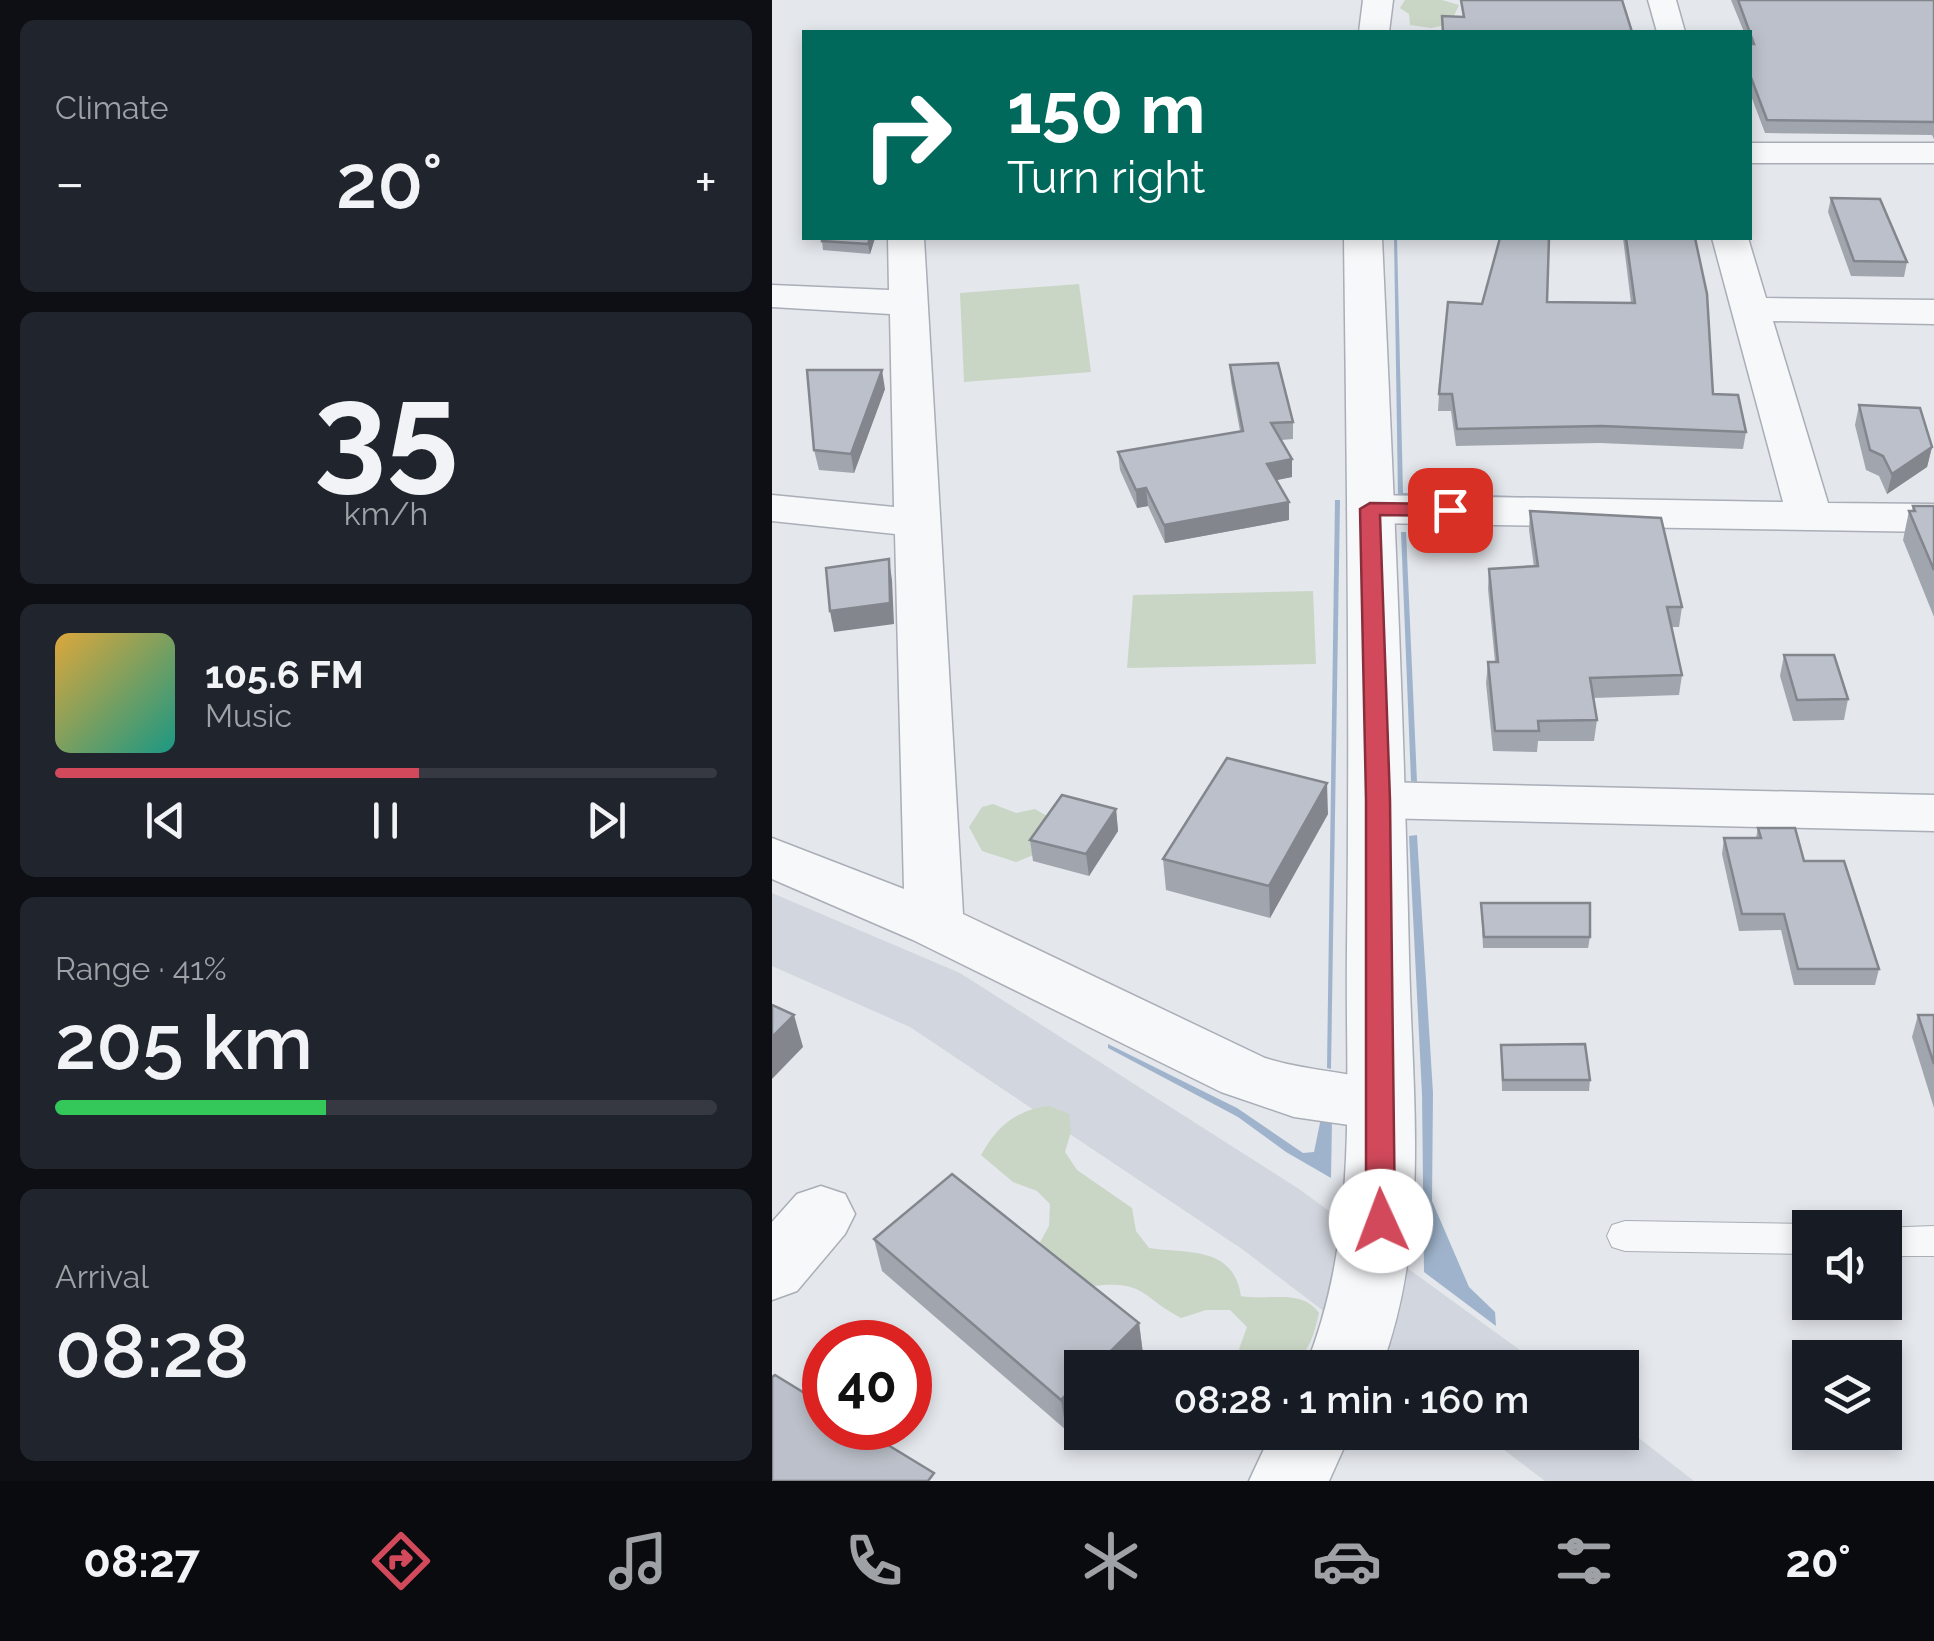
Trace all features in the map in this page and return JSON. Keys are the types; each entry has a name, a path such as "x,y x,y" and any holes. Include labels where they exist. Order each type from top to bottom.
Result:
{"street":[{"path":"1374,30 1378,0"},
{"path":"1662,0 1670,30"},
{"path":"1752,153 1934,154"},
{"path":"906,240 934,925"},
{"path":"1349,1350 1370,1290 1381,1221 1378,800 1362,240"},
{"path":"1731,240 1809,516"},
{"path":"772,296 909,303"},
{"path":"1750,309 1934,312"},
{"path":"772,508 918,524"},
{"path":"1370,509 1934,518"},
{"path":"1378,800 1934,813"},
{"path":"772,857 934,925 1244,1075 1294,1092 1378,1104"},
{"path":"772,1270 821,1214"},
{"path":"1289,1481 1304,1450"}],"lane":[{"path":"1624,1236 1792,1239"},
{"path":"1902,1241 1934,1242"}],"shaded area":[{"path":"772,893 960,973 1299,1189 1520,1350 1375,1350 1242,1249 910,1027 772,966"},
{"path":"1639,1438 1694,1481 1545,1481 1504,1450 1639,1450"}],"green space":[{"path":"1405,0 1442,0 1459,5 1450,24 1431,28 1410,25 1409,14 1400,8"},
{"path":"1079,284 1091,372 964,382 960,293"},
{"path":"1313,591 1316,664 1127,668 1133,595"},
{"path":"993,804 1016,813 1035,809 1054,820 1044,851 1016,862 982,851 969,827 982,807"},
{"path":"1049,1106 1069,1114 1071,1132 1065,1152 1077,1170 1132,1208 1136,1231 1149,1248 1219,1260 1229,1268 1241,1296 1294,1298 1312,1305 1319,1313 1306,1350 1240,1350 1247,1327 1230,1310 1206,1310 1181,1318 1133,1288 1094,1286 1038,1246 1049,1226 1050,1204 1037,1191 1013,1182 981,1155 1009,1121 1027,1111"}],"water":[{"path":"1394,240 1397,240 1403,493 1776,503 1398,496"},
{"path":"1335,500 1340,500 1331,1069 1327,1068"},
{"path":"1401,532 1406,532 1417,782 1411,781"},
{"path":"1417,835 1433,1093 1432,1201 1469,1287 1495,1312 1496,1326 1424,1272 1422,1094 1409,836"},
{"path":"1108,1044 1237,1108 1303,1153 1314,1152 1321,1118 1332,1120 1331,1178 1238,1117 1108,1048"}],"building":[{"path":"1461,0 1622,0 1631,30 1443,30 1442,16 1464,17"},
{"path":"1738,0 1934,0 1934,122 1767,120 1752,80 1754,44"},
{"path":"1831,198 1880,199 1907,262 1854,261"},
{"path":"822,240 869,240 868,244"},
{"path":"1499,240 1549,240 1547,302 1635,303 1626,240 1695,240 1707,294 1713,394 1738,395 1746,432 1602,426 1457,429 1452,394 1439,394 1448,302 1482,304"},
{"path":"1278,363 1293,422 1271,423 1292,459 1267,464 1289,502 1164,525 1146,488 1136,490 1118,452 1243,431 1230,365"},
{"path":"807,370 882,370 851,454 814,450"},
{"path":"1859,405 1920,408 1932,447 1892,474 1883,456 1870,450"},
{"path":"1913,506 1934,506 1934,570 1909,511 1915,511"},
{"path":"1530,511 1661,518 1682,607 1667,607 1682,675 1590,678 1597,720 1538,721 1539,731 1495,731 1488,662 1498,662 1489,569 1538,566"},
{"path":"889,559 890,603 830,611 826,568"},
{"path":"1784,655 1834,655 1848,699 1797,700"},
{"path":"1227,758 1327,783 1269,886 1163,859"},
{"path":"1062,795 1116,809 1086,854 1030,840"},
{"path":"1758,828 1795,828 1804,861 1844,861 1879,969 1798,969 1784,914 1742,914 1724,838 1761,838"},
{"path":"1481,903 1590,903 1590,937 1484,937"},
{"path":"772,1005 794,1015 772,1037"},
{"path":"1918,1015 1934,1015 1934,1064"},
{"path":"1585,1044 1590,1080 1503,1080 1501,1045"},
{"path":"952,1174 1139,1323 1112,1350 1064,1350 1061,1400 874,1239"},
{"path":"775,1375 802,1392 802,1450 896,1450 934,1473 928,1481 772,1481"}],"route":[{"path":"1381,1221 1378,800 1370,509 1450,510"}]}
